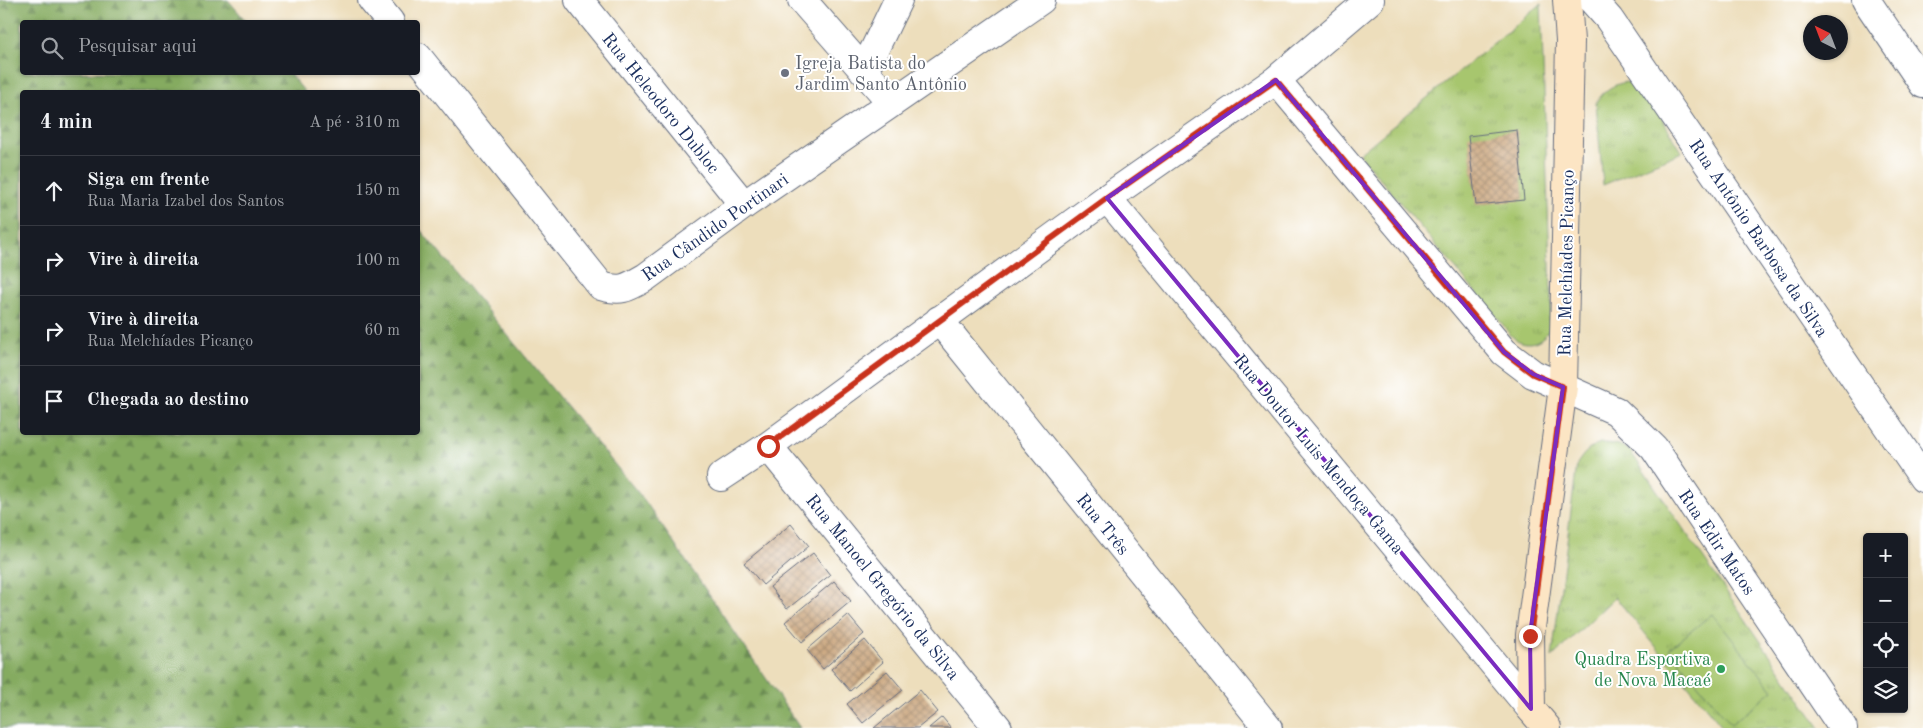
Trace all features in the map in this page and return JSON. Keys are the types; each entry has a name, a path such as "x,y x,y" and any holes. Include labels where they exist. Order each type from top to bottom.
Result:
{"street":[{"path":"372,0 388,20"},
{"name":"Rua Heleodoro Dubloc","path":"579,0 744,205"},
{"path":"802,0 892,103"},
{"path":"864,71 898,0"},
{"name":"Rua Cândido Portinari","path":"420,60 601,286 616,290 628,287 646,277 744,205 1041,0"},
{"path":"720,477 768,446 1107,198 1276,80 1370,0"},
{"name":"Rua Melchíades Picanço","path":"1539,718 1530,636 1563,387 1570,41 1567,0"},
{"name":"Rua Antônio Barbosa da Silva","path":"1592,0 1609,19 1923,478"},
{"path":"1866,0 1923,84"},
{"name":"Rua Edir Matos","path":"1276,80 1504,352 1533,374 1616,411 1654,448 1843,728"},
{"name":"Rua Doutor Luis Mendoça Gama","path":"1107,198 1539,718"},
{"name":"Rua Três","path":"939,320 1268,728"},
{"name":"Rua Manoel Gregório da Silva","path":"768,446 998,728"}],"highlighted area":[{"path":"1276,80 1504,352 1533,374 1563,387 1530,635 1531,709 1107,198"}],"green space":[{"path":"0,0 228,0 245,20 20,20 20,75 291,75 303,90 20,90 20,435 420,435 420,229 645,501 800,728 0,728"},
{"path":"1541,4 1552,324 1542,338 1536,342 1529,343 1515,339 1509,334 1359,154"},
{"path":"1626,82 1644,89 1682,152 1603,185 1596,103 1609,89"},
{"path":"1600,443 1616,444 1630,451 1820,728 1723,728 1615,597 1552,657 1577,464 1587,452"},
{"name":"Quadra Esportiva de Nova Macaé","path":"1712,614 1773,690 1731,724 1669,649"}],"building":[{"path":"1517,130 1524,200 1476,205 1468,136"},
{"path":"791,524 809,546 763,585 744,563"},
{"path":"813,553 830,575 787,609 770,587"},
{"path":"834,581 851,601 802,642 785,622"},
{"path":"848,615 864,634 823,669 807,650"},
{"path":"865,640 883,662 850,691 831,669"},
{"path":"887,671 903,690 863,723 847,704"},
{"path":"920,690 938,712 918,728 874,728"},
{"path":"942,717 951,728 929,728"}],"place":[{"name":"Igreja Batista do Jardim Santo Antônio","path":"785,73"},
{"name":"Quadra Esportiva de Nova Macaé","path":"1721,669"}],"route":[{"path":"768,446 1107,198 1276,80 1504,352 1533,374 1563,387 1530,636"}]}
